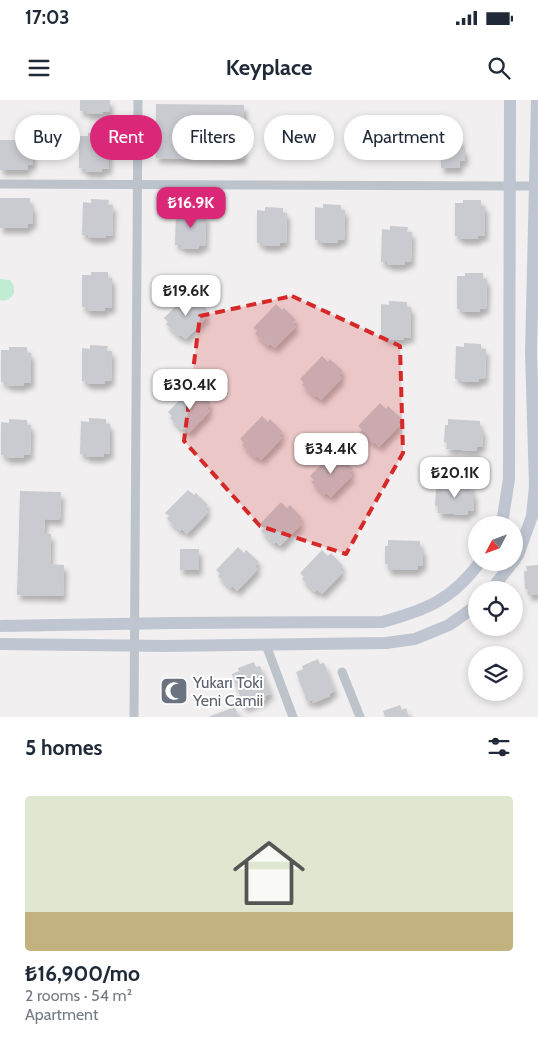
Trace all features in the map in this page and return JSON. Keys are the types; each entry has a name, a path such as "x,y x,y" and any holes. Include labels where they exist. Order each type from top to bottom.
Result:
{"street":[{"path":"134,717 138,100"},
{"path":"503,516 509,479 510,100"},
{"path":"523,541 532,516 535,486 531,352 537,100"},
{"path":"0,184 138,183 536,186"},
{"path":"0,626 382,622 413,614 441,601 466,580 473,571"},
{"path":"498,581 506,571"},
{"path":"0,644 266,645 386,643 415,639 449,625 468,612"},
{"path":"266,645 293,717"},
{"path":"342,672 360,717"}],"highlighted area":[{"path":"292,296 400,346 403,453 346,554 260,526 184,441 200,316"}],"green space":[{"path":"0,279 10,280 14,286 14,293 10,298 2,301 0,300"}],"building":[{"path":"80,100 110,100 110,112 86,114 86,111 80,111"},
{"path":"156,104 244,105 244,115 172,115 172,158 162,158 162,115 156,115"},
{"path":"88,133 90,133 90,160 109,160 109,169 102,169 102,172 85,172 85,169 79,168 80,136 88,136"},
{"path":"0,140 15,140 15,160 33,160 33,165 27,165 28,170 0,170"},
{"path":"463,149 465,149 465,161 460,161 460,168 441,168 441,160 463,160"},
{"path":"0,198 30,198 30,206 33,206 33,224 28,224 28,228 0,228"},
{"path":"91,199 109,200 108,205 113,205 112,236 88,238 88,235 82,235 83,202 91,203"},
{"path":"463,200 481,200 481,206 485,206 485,236 478,236 478,239 460,239 460,236 455,236 455,203 463,203"},
{"path":"323,204 341,205 341,210 345,210 344,240 338,240 338,243 320,243 320,240 315,240 315,207 323,208"},
{"path":"265,207 283,208 283,213 287,213 286,243 280,243 280,246 262,246 262,243 257,243 257,210 265,211"},
{"path":"184,210 202,210 201,216 206,216 205,246 199,246 199,249 181,248 181,245 175,245 176,213 184,213"},
{"path":"390,226 408,227 407,232 412,232 411,262 405,262 404,265 387,265 387,262 381,262 382,229 390,230"},
{"path":"91,272 108,272 108,278 112,278 112,308 105,308 105,311 87,311 87,308 82,307 82,275 91,275"},
{"path":"465,273 483,273 483,279 487,279 486,309 480,309 480,312 462,312 462,309 457,309 457,276 465,276"},
{"path":"187,295 192,301 195,298 207,310 204,314 207,317 186,339 181,335 179,336 166,324 168,322 164,318"},
{"path":"389,301 407,302 407,307 411,307 411,338 404,337 404,340 386,340 386,337 381,337 381,304 389,305"},
{"path":"276,304 282,310 284,308 296,320 293,324 296,327 275,348 270,344 268,346 255,334 257,331 253,328"},
{"path":"464,343 481,344 481,349 486,349 485,379 479,379 479,382 461,382 461,379 455,379 456,346 464,347"},
{"path":"90,345 108,346 107,351 112,351 111,381 105,381 105,384 87,384 87,381 82,381 82,348 90,349"},
{"path":"9,347 27,347 27,353 31,353 31,383 24,383 24,386 6,385 6,382 1,382 1,350 9,350"},
{"path":"322,356 328,362 330,359 343,371 339,375 342,378 321,400 302,385 304,383 300,379"},
{"path":"190,389 196,394 198,392 211,404 207,408 210,411 189,433 184,428 182,430 170,418 172,416 168,412"},
{"path":"380,403 386,409 388,406 401,418 397,422 400,425 379,447 360,432 362,430 358,426"},
{"path":"262,416 268,422 270,419 283,432 279,435 282,438 261,460 257,456 255,458 242,445 244,443 240,439"},
{"path":"89,418 106,419 106,424 110,424 110,454 104,454 103,457 86,457 86,454 80,454 81,421 89,422"},
{"path":"9,419 27,420 27,425 31,425 30,455 24,455 24,458 6,458 6,455 1,455 1,422 9,423"},
{"path":"448,419 480,421 480,429 483,430 482,447 477,447 477,451 446,449 447,443 444,442 445,425 448,425"},
{"path":"332,453 338,459 340,457 353,469 349,472 352,476 331,497 326,493 324,495 311,482 314,480 310,476"},
{"path":"439,483 472,485 471,493 474,493 474,511 468,510 468,515 438,513 438,506 435,506 436,489 439,489"},
{"path":"188,490 194,495 196,493 208,505 205,509 208,512 187,534 182,529 180,531 167,519 169,516 165,513"},
{"path":"20,491 61,492 60,520 45,519 44,534 51,534 50,564 64,565 63,596 17,595"},
{"path":"281,502 287,508 290,505 302,518 298,521 302,524 280,546 276,542 274,544 261,531 263,529 259,525"},
{"path":"388,540 420,541 420,549 423,549 423,566 418,566 418,570 388,570 388,564 385,564 385,546 388,546"},
{"path":"238,547 244,553 246,550 259,562 255,566 258,569 237,591 232,586 230,588 218,576 220,574 216,570"},
{"path":"180,549 199,549 199,570 180,570"},
{"path":"322,550 328,556 331,553 343,566 339,569 343,572 322,594 317,590 315,592 302,579 304,577 300,573"},
{"path":"538,565 538,595 528,595 528,589 525,589 524,571 527,571 526,566"},
{"path":"318,659 320,664 324,663 335,691 329,694 330,696 313,703 312,700 307,702 296,672 303,669 302,666"},
{"path":"254,662 256,667 260,666 271,694 265,696 266,699 244,707 232,674 239,671 238,668"},
{"path":"400,705 402,710 406,708 409,717 385,717 383,711"},
{"path":"235,707 239,717 210,717 210,716"}],"place":[{"name":"Yukarı Toki Yeni Camii","path":"174,691"}]}
